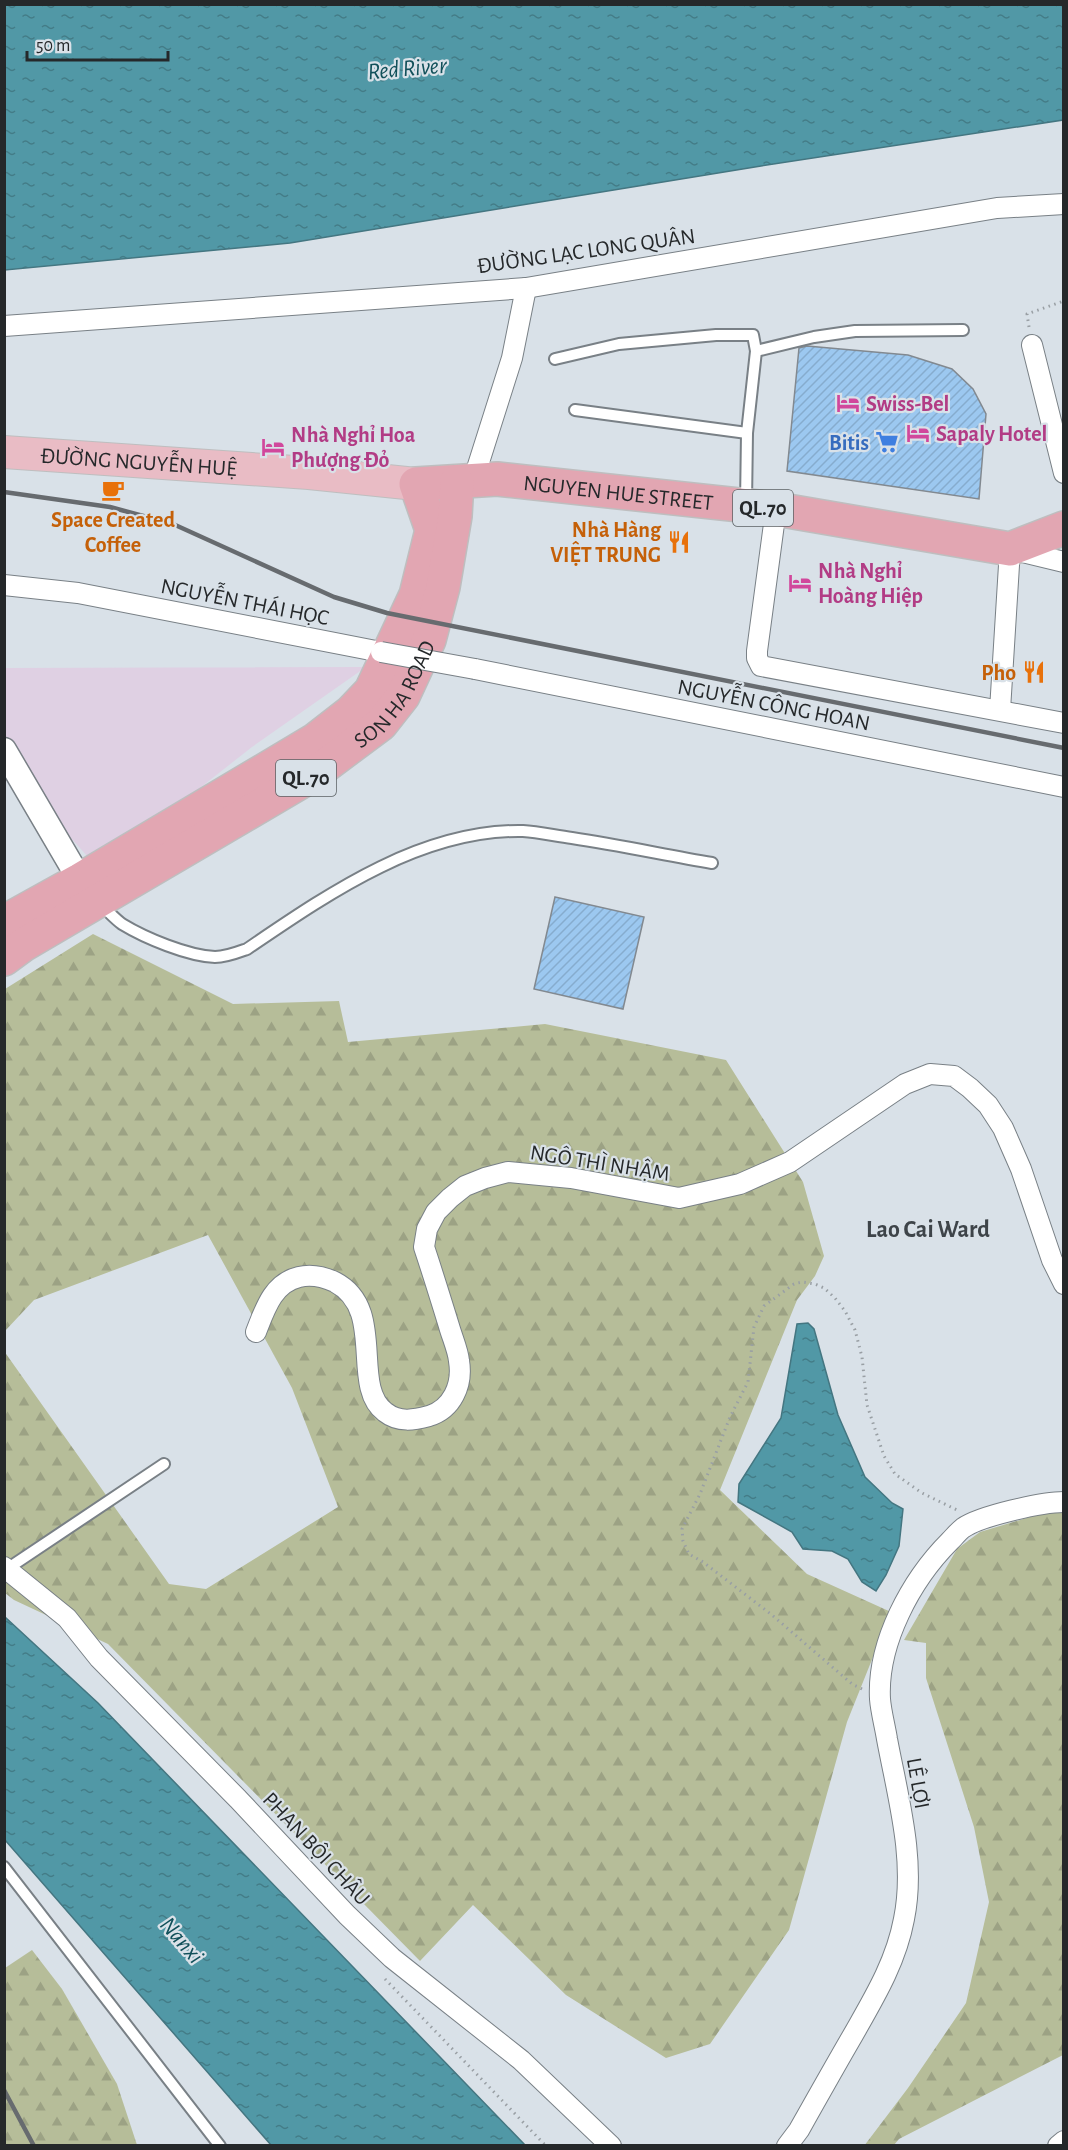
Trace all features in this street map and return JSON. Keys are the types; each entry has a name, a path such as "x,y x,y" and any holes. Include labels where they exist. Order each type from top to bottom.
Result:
{"highway":[{"name":"NGUYEN HUE STREET","path":"416,484 497,479 761,508 1010,549"},
{"name":"SON HA ROAD","path":"4,922 89,891 172,856 314,774 381,724 403,696 429,640 443,587 455,516 465,481"},
{"name":"SON HA ROAD","path":"4,959 89,891 315,740 351,712 371,691 416,595 432,530 416,484"},
{"path":"1010,549 1064,528"}],"main road":[{"name":"ĐƯỜNG NGUYỄN HUỆ","path":"4,452 416,484"}],"street":[{"name":"ĐƯỜNG LẠC LONG QUÂN","path":"4,326 526,288 998,208 1064,204"},
{"path":"465,481 512,358 526,288"},
{"path":"1032,345 1064,473"},
{"name":"NGUYỄN CÔNG HOAN","path":"761,508 757,658 761,666 1064,723"},
{"path":"1000,710 1010,549 1064,562"},
{"name":"NGUYỄN THÁI HỌC","path":"4,585 78,593 475,669"},
{"name":"NGUYỄN CÔNG HOAN","path":"475,669 1064,787"},
{"path":"4,750 89,891"},
{"name":"NGÔ THÌ NHẬM","path":"256,1332 267,1303 290,1279 318,1276 332,1280 344,1287 354,1298 362,1314 371,1390 376,1403 385,1412 400,1420 433,1414 447,1407 454,1396 459,1362 424,1247 427,1229 436,1212 465,1186 508,1172 572,1178 679,1198 740,1184 790,1162 904,1084 930,1074 954,1076 988,1105 1003,1128 1021,1169 1052,1260 1064,1284"},
{"name":"LÊ LỢI","path":"788,2145 799,2130 874,1997 893,1960 904,1920 909,1883 906,1841 880,1699 883,1665 890,1635 913,1587 940,1551 963,1528 984,1519 1044,1504 1064,1502"},
{"name":"PHAN BỘI CHÂU","path":"6,1568 67,1618 99,1658 238,1799 347,1915 392,1958 521,2060 611,2145"},
{"path":"1058,2145 1064,2141"}],"lane":[{"path":"756,351 814,337 855,331 963,330"},
{"path":"555,359 620,344 716,335 753,335 756,351 747,433 761,508"},
{"path":"575,410 747,433"},
{"path":"89,891 122,924 164,944 190,953 216,957 234,955 246,949 336,892 398,859 442,843 482,834 524,831 711,863"},
{"path":"6,1568 164,1464"},
{"path":"4,1867 220,2145"}],"path":[{"path":"1032,345 1027,314 1064,301"},
{"path":"880,1699 852,1684 772,1615 703,1562 689,1554 683,1541 682,1529 700,1494 730,1417 748,1382 754,1327 764,1306 794,1284 802,1282 824,1288 835,1298 855,1330 862,1357 867,1406 884,1456 895,1474 922,1493 950,1508 984,1519"}],"shaded area":[{"path":"366,667 252,747 98,868 24,786 5,745 4,668"}],"green space":[{"path":"93,934 233,1004 339,1001 348,1042 545,1024 726,1060 803,1182 824,1256 815,1276 797,1300 720,1490 807,1574 891,1612 847,1722 789,1930 710,2044 666,2058 566,1995 473,1905 420,1961 108,1644 14,1600 5,1593 4,1351 169,1584 206,1589 338,1507 292,1388 208,1235 34,1300 5,1331 5,989"},
{"path":"1063,1509 1063,2055 899,2139 894,2145 864,2146 908,2088 966,2003 989,1902 974,1827 926,1678 926,1643 904,1640 957,1549 980,1532"},
{"path":"32,1950 62,1989 117,2084 137,2145 5,2145 5,1968"}],"water":[{"name":"Red River","path":"5,4 1063,5 1063,120 761,166 290,243 5,270"},
{"path":"808,1323 814,1329 838,1415 865,1477 892,1503 903,1509 899,1546 876,1591 862,1582 848,1559 832,1551 803,1549 792,1532 738,1502 739,1484 781,1418 797,1324"},
{"name":"Nanxi","path":"5,1617 98,1703 525,2145 271,2145 5,1840"}],"building":[{"name":"Bitis","path":"807,346 908,355 952,369 973,389 986,414 979,499 787,471 799,348"},
{"path":"555,897 644,917 623,1009 534,989"}],"railway":[{"path":"4,492 110,507 173,524 334,597 387,613 1064,748"},
{"path":"4,2090 34,2146"}],"place":[{"name":"Swiss-Bel","path":"848,403"},
{"name":"Sapaly Hotel","path":"918,433"},
{"name":"Bitis","path":"887,442"},
{"name":"Nhà Nghỉ Hoa Phượng Đỏ","path":"273,447"},
{"name":"Space Created Coffee","path":"113,490"},
{"name":"Nhà Hàng VIỆT TRUNG","path":"679,542"},
{"name":"Nhà Nghỉ Hoàng Hiệp","path":"800,583"},
{"name":"Pho","path":"1034,672"}],"district":[{"name":"Lao Cai Ward","path":"928,1229"}]}
